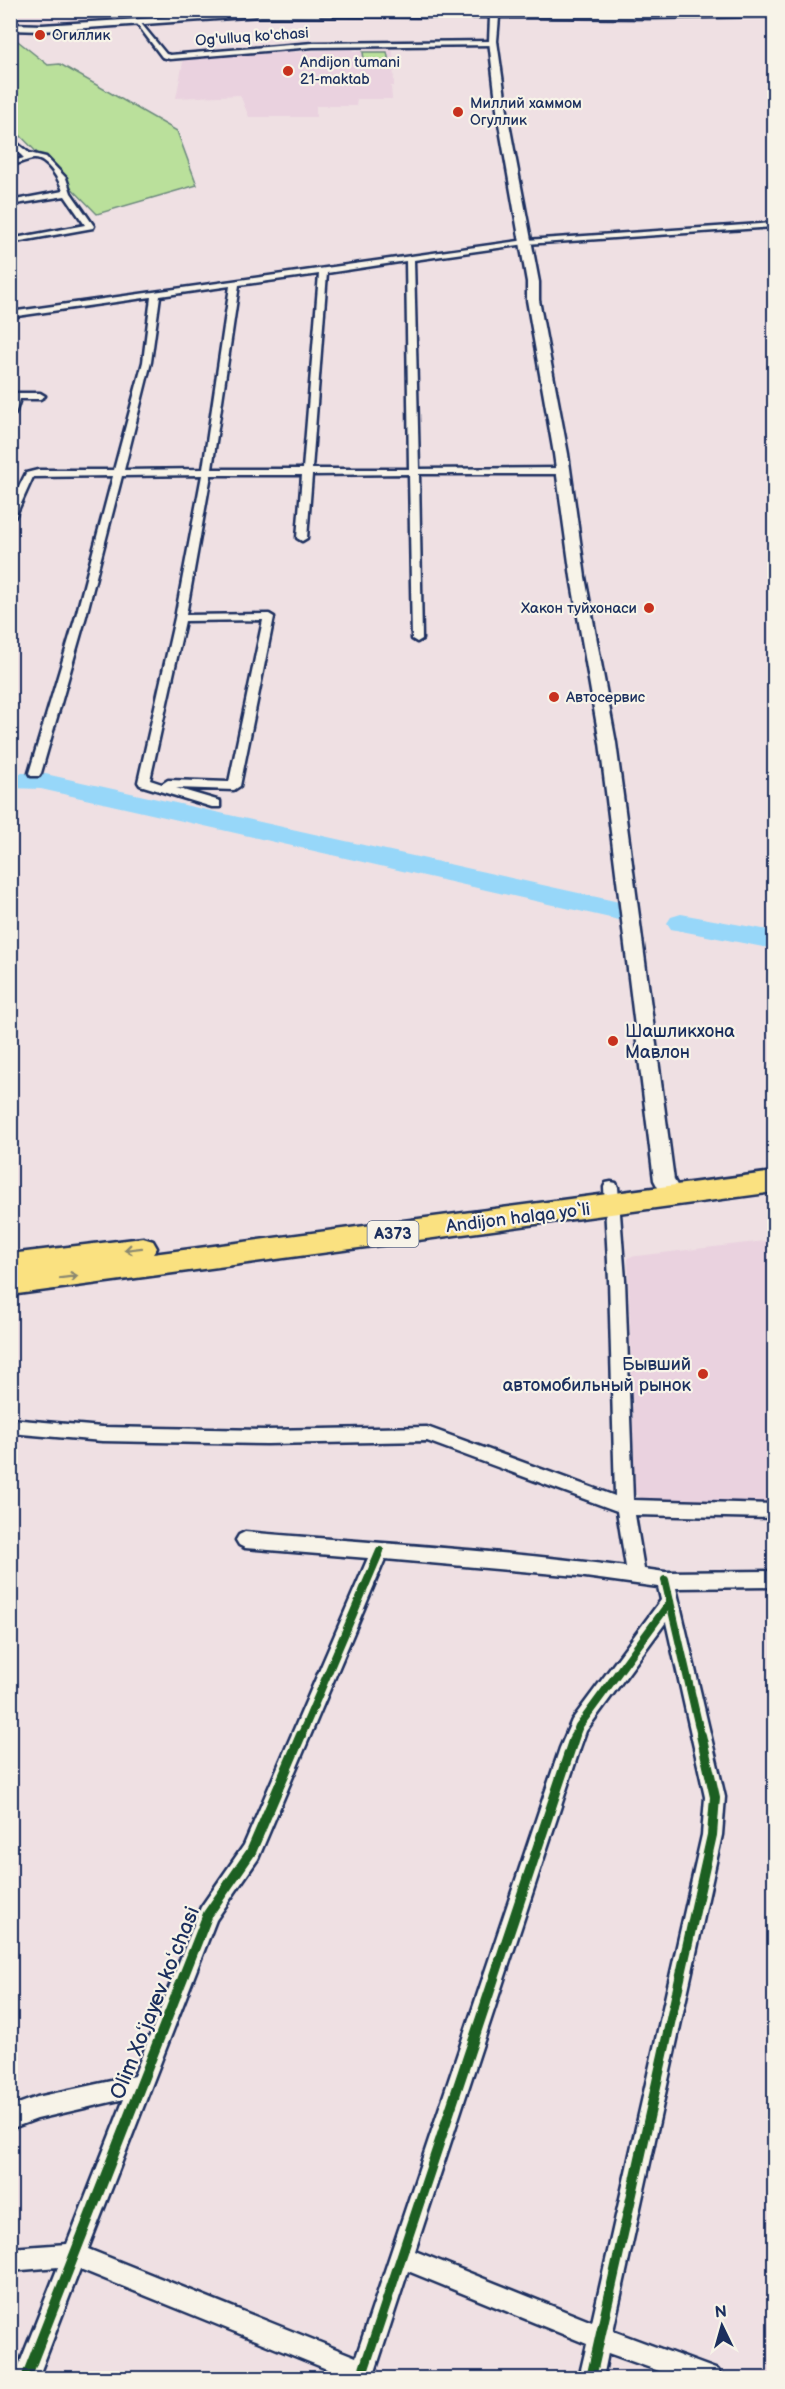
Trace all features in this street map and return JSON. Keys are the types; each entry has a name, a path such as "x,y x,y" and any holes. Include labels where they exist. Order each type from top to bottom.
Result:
{"highway":[{"name":"Andijon halqa yo‘li","path":"10,1284 668,1188 774,1165"},
{"name":"Andijon halqa yo‘li","path":"668,1188 774,1182"},
{"name":"Andijon halqa yo‘li","path":"10,1265 612,1196"}],"main road":[{"path":"10,27 289,13 495,12 526,16 774,14"},
{"path":"495,12 494,43 503,118 533,282 533,300 564,471 578,577 608,743 668,1188"}],"street":[{"name":"Og'ulluq ko'chasi","path":"137,22 164,56 170,57 313,45 494,43"},
{"path":"10,140 26,155 43,159 63,180 67,193 90,225 10,241"},
{"path":"10,164 28,159 26,155"},
{"path":"10,203 67,193"},
{"path":"10,315 526,242 774,225"},
{"path":"410,258 417,639"},
{"path":"302,538 323,270"},
{"path":"216,804 144,782 180,618 207,472 235,283"},
{"path":"35,772 81,616 147,362 156,294"},
{"path":"10,414 14,396 40,396"},
{"path":"10,518 24,483 30,475 38,473 564,471"},
{"path":"10,482 24,483"},
{"path":"147,783 234,786 269,617 180,618"},
{"path":"612,1196 623,1492 636,1576"},
{"path":"10,1426 102,1434 267,1437 427,1434 626,1507 774,1511"},
{"path":"245,1540 578,1568 665,1580 774,1579"},
{"name":"Olim Xoʻjayev koʻchasi","path":"26,2379 208,1914 251,1852 380,1551"},
{"path":"591,2379 712,1835 715,1797 665,1580"},
{"path":"10,2260 74,2255 362,2375 579,1726 670,1602"},
{"path":"10,2118 37,2108 140,2085"},
{"path":"403,2258 601,2338 710,2379"}],"shaded area":[{"name":"Andijon tumani 21-maktab","path":"353,49 353,51 393,50 392,99 357,99 356,106 316,106 316,117 249,117 240,95 176,98 184,57"},
{"name":"Бывший автомобильный рынок","path":"774,1240 774,1509 750,1510 643,1501 635,1491 628,1257"}],"green space":[{"path":"14,38 48,65 60,64 177,131 197,185 97,214 11,126 10,39"},
{"path":"363,52 387,52 390,67 365,67"}],"waterway":[{"path":"10,780 41,781 619,911"},
{"path":"681,923 774,940"}],"cycle path":[{"path":"26,2378 208,1914 251,1852 380,1551"},
{"path":"591,2378 712,1835 715,1797 665,1580"},
{"path":"361,2378 570,1748 579,1726 670,1602"}],"place":[{"name":"Огиллик","path":"40,35"},
{"name":"Andijon tumani 21-maktab","path":"288,71"},
{"name":"Миллий хаммом Огуллик","path":"458,112"},
{"name":"Хакон туйхонаси","path":"649,608"},
{"name":"Автосервис","path":"554,697"},
{"name":"Шашликхона Мавлон","path":"613,1041"},
{"name":"Бывший автомобильный рынок","path":"703,1374"}]}
